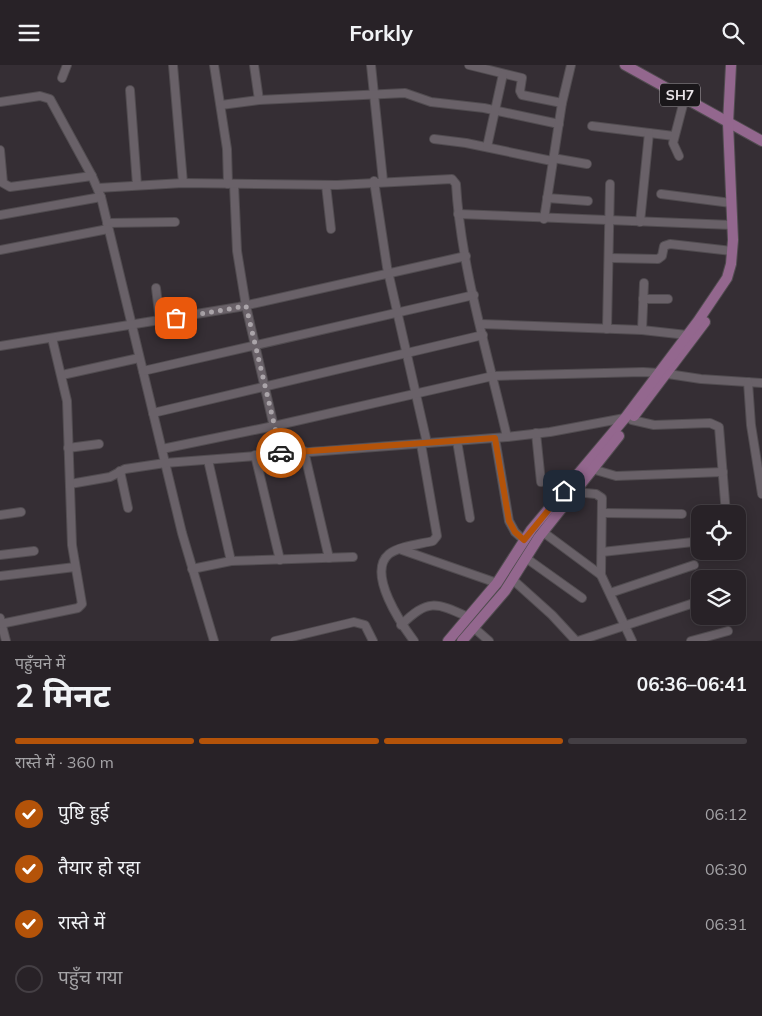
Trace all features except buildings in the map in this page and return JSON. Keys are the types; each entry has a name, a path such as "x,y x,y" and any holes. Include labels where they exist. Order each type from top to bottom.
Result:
{"main road":[{"name":"SH7","path":"626,65 731,125"},
{"path":"664,374 687,335 727,278 732,251 731,65"},
{"path":"448,641 497,583 524,540 628,419 721,299 737,265 737,190 731,125 736,65"},
{"path":"731,125 762,141"},
{"path":"462,641 512,579 543,532 628,419"}],"street":[{"path":"62,78 67,65"},
{"path":"173,65 183,183"},
{"path":"214,65 227,149 237,251 246,306 280,453"},
{"path":"254,65 259,100"},
{"path":"371,65 383,181"},
{"path":"469,65 522,78 520,91 522,95 562,103"},
{"path":"544,219 552,160 571,65"},
{"path":"487,147 503,74"},
{"path":"130,90 137,185"},
{"path":"220,105 259,100 405,93 431,101 495,110 559,124"},
{"path":"0,102 40,96 50,99 98,187 192,569 214,641"},
{"path":"680,156 674,148 674,136 685,97"},
{"path":"592,126 674,136"},
{"path":"640,222 649,133"},
{"path":"434,139 552,160 587,164"},
{"path":"0,150 3,183 10,187 92,176"},
{"path":"98,187 183,183 326,185 374,181 452,179 456,184 458,215 480,324 508,437"},
{"path":"374,181 388,273 415,393 424,443 437,536 433,541 390,553 384,559 382,568 382,579 391,606 401,625 414,641"},
{"path":"608,329 610,184"},
{"path":"326,185 331,229"},
{"path":"661,194 731,203"},
{"path":"0,215 100,197"},
{"path":"547,199 588,201"},
{"path":"458,215 732,225"},
{"path":"0,250 107,226 175,222"},
{"path":"610,258 658,259 662,256 664,246 670,244 732,251"},
{"path":"0,346 246,306 466,256"},
{"path":"642,330 644,283"},
{"path":"156,288 160,321"},
{"path":"142,371 474,295"},
{"path":"643,299 668,299"},
{"path":"480,324 642,330 687,335"},
{"path":"153,413 483,335"},
{"path":"6,641 0,622 81,607 82,599 72,545 67,401 52,338"},
{"path":"62,375 139,358"},
{"path":"162,449 274,426 493,376 644,371 701,379 762,383"},
{"path":"748,382 751,425 762,494"},
{"path":"70,485 110,477 120,471 165,463 508,437 628,419 654,425 716,424 721,432 725,505"},
{"path":"536,433 541,482"},
{"path":"495,438 509,521 515,532 524,540"},
{"path":"457,441 470,518"},
{"path":"68,448 99,444"},
{"path":"304,451 329,558"},
{"path":"255,455 280,560"},
{"path":"208,460 231,561"},
{"path":"592,469 616,476 723,472"},
{"path":"120,471 128,508"},
{"path":"574,492 600,495 603,503 601,575"},
{"path":"0,515 21,511"},
{"path":"603,513 682,514"},
{"path":"543,532 601,575 632,641"},
{"path":"602,552 691,543"},
{"path":"402,549 497,583"},
{"path":"0,555 34,551"},
{"path":"192,569 231,561 353,557"},
{"path":"526,558 582,598"},
{"path":"610,593 694,565"},
{"path":"0,576 75,567"},
{"path":"512,579 552,615 577,641 691,604"},
{"path":"401,625 417,610 436,604 468,617"},
{"path":"275,641 354,622 365,625 373,641"},
{"path":"473,627 489,641"},
{"path":"691,641 728,631"}],"way so far":[{"path":"176,318 246,306 281,453"}],"route":[{"path":"281,453 495,438 509,521 511,527 524,540 564,491"}]}
